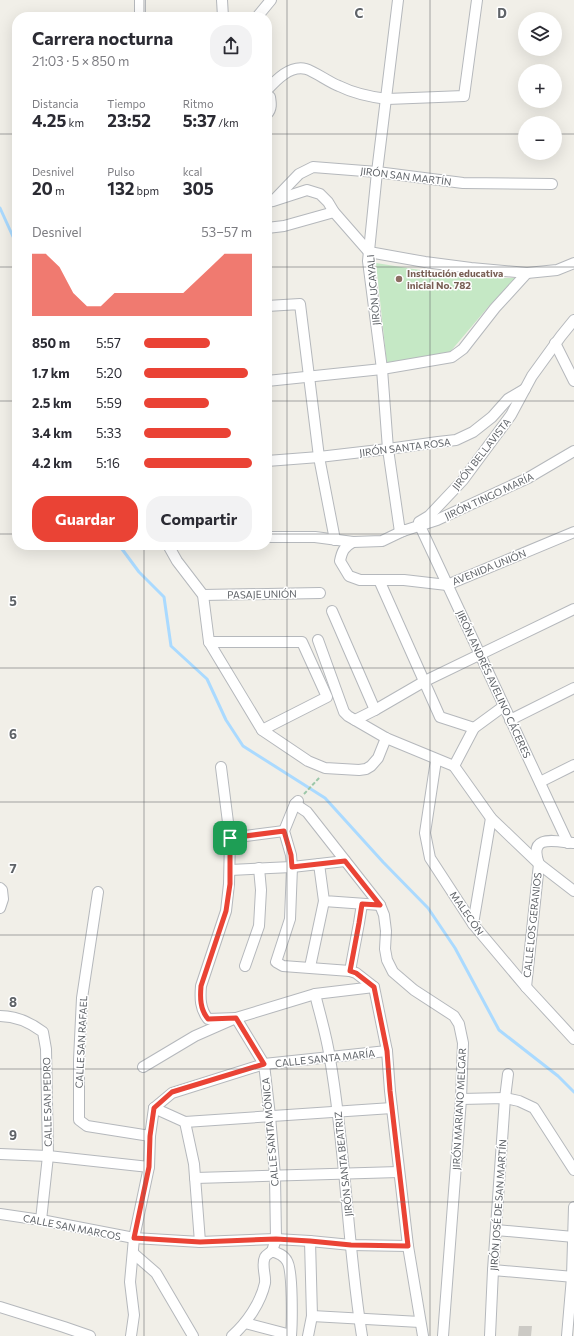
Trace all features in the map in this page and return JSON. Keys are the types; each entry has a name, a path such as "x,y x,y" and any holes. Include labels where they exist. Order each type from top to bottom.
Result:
{"street":[{"path":"140,0 140,12"},
{"path":"222,0 223,12"},
{"path":"261,12 270,0"},
{"name":"JIRÓN UCAYALI","path":"398,0 377,172 368,261 382,369 388,449 400,532"},
{"path":"272,85 285,73 295,69 306,69 339,87 377,98 387,99 464,96 478,0"},
{"name":"JIRÓN SAN MARTÍN","path":"272,199 299,174 313,168 377,172 464,183 552,184"},
{"path":"272,200 307,190 320,194 369,252 424,262 527,273 557,270 574,263"},
{"path":"272,227 299,222 334,212"},
{"path":"272,380 382,369 452,357 463,349 495,308 527,273"},
{"path":"272,306 300,304 319,457 335,540"},
{"name":"JIRÓN BELLAVISTA","path":"272,537 315,537 354,542 382,540 429,516 463,480 512,415 532,376 574,320"},
{"path":"555,344 574,378"},
{"name":"JIRÓN SANTA ROSA","path":"272,461 319,457 456,440 473,432 492,417 508,399 526,389"},
{"name":"JIRÓN TINGO MARÍA","path":"400,532 437,520 528,478 574,451"},
{"name":"JIRÓN ANDRÉS AVELINO CÁCERES","path":"420,526 510,720 571,843"},
{"name":"AVENIDA UNIÓN","path":"354,542 345,547 341,553 340,561 349,576 360,580 404,580 447,585 574,532"},
{"path":"171,550 177,561 203,595 209,642 262,730 308,761 326,768 366,769 378,758 386,738"},
{"path":"379,580 440,717 474,728"},
{"name":"PASAJE UNIÓN","path":"203,595 320,593"},
{"path":"355,720 425,681 574,609"},
{"path":"332,611 375,710"},
{"path":"318,640 344,712 386,738 436,760 454,766 491,818 539,864 574,891"},
{"path":"209,642 302,642 327,697 262,730"},
{"path":"510,720 574,688"},
{"path":"454,766 474,728 504,706"},
{"name":"MALECÓN","path":"436,760 425,834 427,850 430,858 473,924 526,987 574,1040"},
{"path":"540,782 574,765"},
{"path":"221,767 230,838 230,870 226,911 201,986 200,998 204,1014 208,1019 236,1018"},
{"path":"296,802 284,831 291,855 292,867 290,919 276,962 283,966 350,971 356,973 374,987 387,1051 408,1246 423,1336"},
{"name":"JIRÓN MARIANO MELGAR","path":"296,802 306,812 380,905 384,915 386,931 385,949 387,960 393,972 414,990 454,1016 459,1024 463,1043 461,1099 443,1336"},
{"path":"473,924 491,818"},
{"path":"230,838 284,831"},
{"name":"CALLE LOS GERANIOS","path":"526,987 539,864 535,854 538,846 542,842 571,843"},
{"path":"230,870 292,867 345,861"},
{"path":"310,968 324,901 319,864"},
{"path":"245,966 259,926 261,890 259,868"},
{"path":"0,888 2,890 3,899 0,908"},
{"name":"CALLE SAN RAFAEL","path":"98,892 82,998 79,1060 79,1120 87,1126 150,1136"},
{"path":"324,901 380,905"},
{"path":"350,971 362,904"},
{"path":"143,1067 195,1036 236,1018 315,994 374,987"},
{"name":"JIRÓN SANTA BEATRIZ","path":"315,994 330,1057 338,1111 351,1245 362,1336"},
{"name":"CALLE SAN PEDRO","path":"0,1016 7,1016 32,1024 44,1032 46,1049 48,1156 41,1220"},
{"name":"CALLE SANTA MÓNICA","path":"232,1336 245,1323 259,1300 265,1282 263,1266 265,1257 272,1251 276,1239 275,1176 264,1064 236,1018"},
{"name":"CALLE SANTA MARÍA","path":"154,1108 172,1092 264,1064 387,1051"},
{"name":"JIRÓN JOSÉ DE SAN MARTÍN","path":"490,1336 493,1270 508,1074"},
{"path":"461,1099 505,1098 519,1101 534,1108 574,1170"},
{"path":"131,1336 134,1315 130,1282 134,1238 149,1167 150,1136 154,1108 185,1122 392,1108"},
{"path":"185,1122 194,1164 200,1242"},
{"path":"0,1154 48,1156 149,1167"},
{"path":"195,1178 399,1172"},
{"path":"567,1336 573,1277 574,1207"},
{"name":"CALLE SAN MARCOS","path":"0,1214 41,1220 134,1238 200,1242 276,1239 351,1245 408,1246"},
{"path":"496,1230 573,1237"},
{"path":"308,1336 312,1316 310,1241"},
{"path":"245,1323 291,1336 291,1287 289,1266 287,1260 279,1253 272,1251"},
{"path":"133,1253 156,1273 194,1336"},
{"path":"493,1270 573,1277"},
{"path":"0,1307 90,1336"},
{"path":"312,1316 420,1322"}],"path":[{"path":"296,802 324,772"}],"green space":[{"path":"376,263 470,278 516,278 489,306 450,352 387,365"}],"building":[{"path":"519,1326 532,1326 531,1336 518,1336"}],"waterway":[{"path":"0,208 12,234"},
{"path":"123,550 139,572 164,597 171,646 207,679 226,720 243,746 325,798 383,862 428,908 455,948 499,1030 558,1076 574,1092"}],"place":[{"name":"Institución educativa inicial No. 782","path":"399,279"}],"route":[{"path":"284,831 291,855 292,867 345,861 380,905 362,904 350,971 356,973 374,987 387,1051 402,1203 408,1246 351,1245 276,1239 200,1242 134,1238 149,1167 150,1136 154,1108 172,1092 264,1064 236,1018 208,1019 204,1014 200,998 201,986 226,911 230,884 230,838 284,831"}]}
